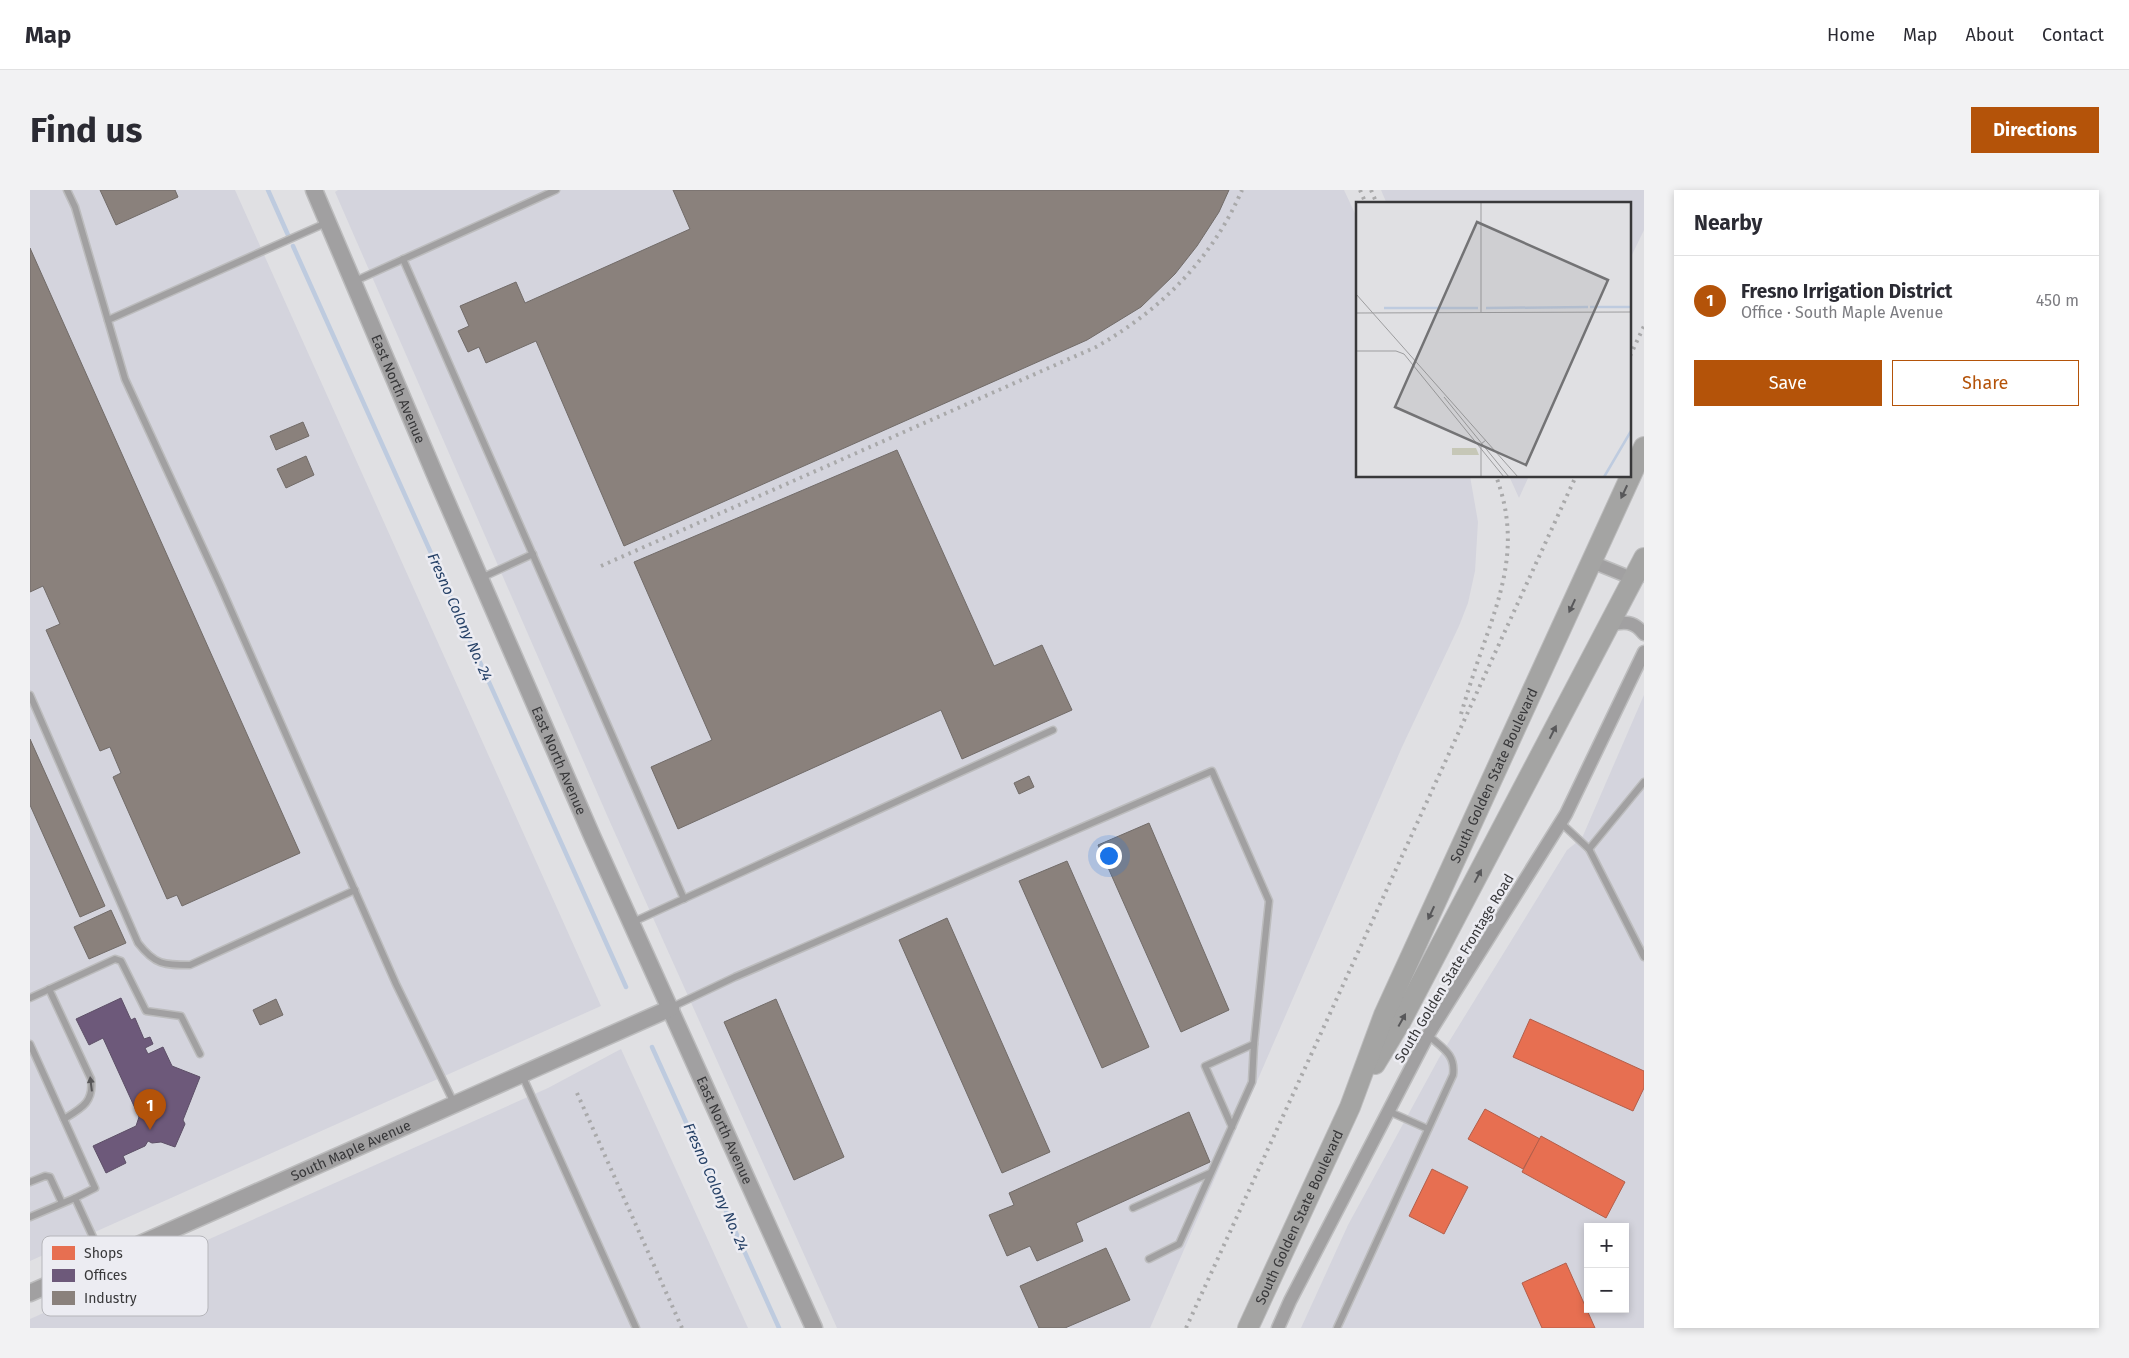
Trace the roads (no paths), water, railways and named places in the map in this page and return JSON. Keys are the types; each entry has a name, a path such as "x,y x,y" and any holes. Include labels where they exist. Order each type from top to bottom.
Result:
{"main road":[{"name":"South Golden State Boulevard","path":"1632,474 1644,448"},
{"name":"South Golden State Boulevard","path":"1248,1328 1350,1107 1384,1015 1630,478"},
{"name":"South Golden State Boulevard","path":"1350,1107 1401,1021 1610,625 1639,578 1644,558"}],"street":[{"name":"East North Avenue","path":"314,190 480,579 814,1328"},
{"path":"1592,562 1639,578"},
{"path":"1610,625 1623,621 1634,624 1644,634"},
{"name":"South Golden State Frontage Road","path":"1278,1328 1290,1301 1428,1035 1560,822 1644,652"},
{"name":"South Maple Avenue","path":"157,1236 671,1008"},
{"name":"South Maple Avenue","path":"30,1293 42,1288"}],"lane":[{"path":"67,190 75,207 125,379 220,585 396,984 454,1104"},
{"path":"353,281 556,190"},
{"path":"108,320 328,222"},
{"path":"404,259 684,899"},
{"path":"480,579 533,554"},
{"path":"30,695 138,943 149,958 162,964 190,965 355,890"},
{"path":"632,923 1053,730"},
{"path":"671,1008 735,977 1212,771 1269,901 1254,1044 1252,1082 1179,1244 1149,1259"},
{"path":"1589,849 1644,782"},
{"path":"1560,822 1589,849 1644,955"},
{"path":"30,998 115,959 121,961 143,1008 151,1012 181,1016 200,1054"},
{"path":"49,989 91,1079 93,1091 80,1110 64,1119"},
{"path":"1337,1328 1453,1075 1455,1064 1450,1055 1428,1035"},
{"path":"30,1044 95,1188 30,1217"},
{"path":"1232,1127 1204,1066 1254,1044"},
{"path":"522,1074 636,1328"},
{"path":"1388,1111 1428,1129"},
{"path":"1133,1208 1210,1173"},
{"path":"30,1182 45,1176 50,1177 62,1203"},
{"path":"75,1198 92,1236"}],"waterway":[{"name":"Fresno Colony No. 24","path":"268,190 288,235"},
{"name":"Fresno Colony No. 24","path":"293,246 626,987"},
{"name":"Fresno Colony No. 24","path":"652,1047 779,1328"}],"railway":[{"path":"601,566 1096,347 1142,317 1182,280 1216,238 1242,190"},
{"path":"1360,190 1365,202"},
{"path":"1371,190 1376,202"},
{"path":"1632,352 1644,326"},
{"path":"1461,714 1495,610 1506,567 1507,523 1497,478"},
{"path":"1186,1328 1575,478"},
{"path":"577,1093 682,1328"}],"place":[{"name":"Fresno Irrigation District","path":"150,1130"}]}
